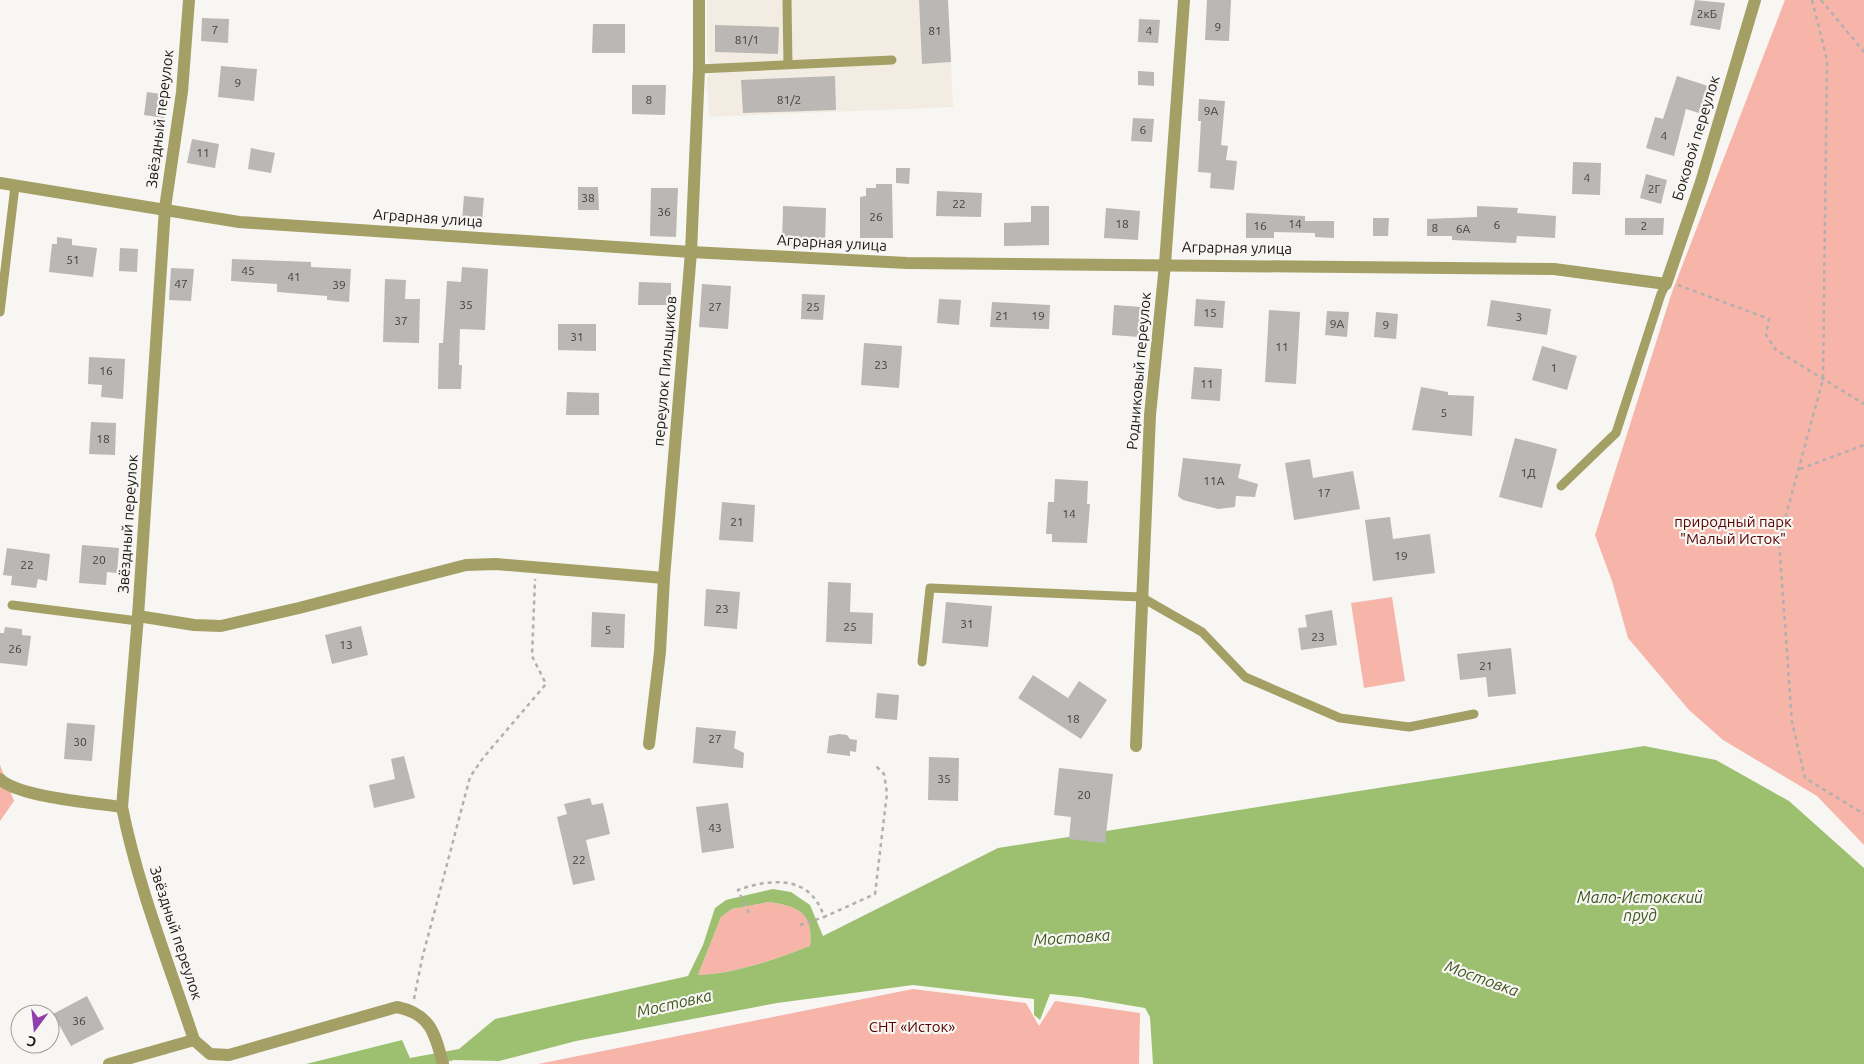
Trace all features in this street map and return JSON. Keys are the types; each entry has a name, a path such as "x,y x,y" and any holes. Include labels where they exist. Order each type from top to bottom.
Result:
{"street":[{"name":"Звёздный переулок","path":"189,0 182,92 165,208 138,618 122,807 128,836 143,886 194,1040"},
{"name":"переулок Пильщиков","path":"648,744 660,652 664,578 691,252 699,0"},
{"name":"Родниковый переулок","path":"1136,746 1150,415 1166,264 1184,0"},
{"name":"Боковой переулок","path":"1666,284 1701,182 1755,0"},
{"name":"Аграрная улица","path":"0,183 165,208 239,222 691,252 907,263 1554,269 1666,284"},
{"path":"138,618 194,625 221,626 466,565 496,564 664,578"},
{"path":"0,779 6,785 28,792 122,807"},
{"path":"109,1064 194,1040 210,1054 229,1055 397,1007 411,1010 428,1022 437,1041 443,1064"}],"lane":[{"path":"787,0 788,64"},
{"path":"698,69 892,60"},
{"path":"0,312 2,279 15,186"},
{"path":"1561,486 1616,433 1661,294 1666,284"},
{"path":"922,662 930,588 1141,597 1202,632 1245,677 1340,718 1408,727 1474,714"},
{"path":"12,605 138,618"}],"path":[{"path":"1812,0 1826,60 1823,379 1779,541 1792,722 1805,778 1864,814"},
{"path":"1821,0 1864,52"},
{"path":"1666,284 1674,284 1768,319 1766,335 1776,350 1864,404"},
{"path":"1800,469 1864,445"},
{"path":"411,1010 422,959 470,777 483,758 546,684 532,656 535,567"},
{"path":"800,925 824,917 875,894 888,793 884,774 875,765"},
{"path":"749,913 738,890 762,882 783,882 799,886 814,896 824,917"}],"shaded area":[{"path":"707,0 948,0 953,107 709,117 707,78 711,69 707,56"}],"green space":[{"name":"природный парк \"Малый Исток\"","path":"1785,0 1864,0 1864,845 1817,796 1723,740 1689,710 1628,638 1612,581 1595,535 1672,292"},
{"path":"1392,597 1405,681 1364,688 1351,603"},
{"path":"0,765 14,801 0,821"},
{"path":"769,902 788,906 802,913 809,926 811,935 810,946 741,969 698,975 721,917 732,909"},
{"name":"СНТ «Исток»","path":"913,989 1026,1003 1039,1026 1055,1001 1140,1013 1139,1064 538,1064"}],"water":[{"name":"Мало-Истокский пруд","path":"1644,746 1716,760 1789,801 1864,868 1864,1064 1153,1064 1150,1017 1145,1008 1050,994 1040,1020 1034,1015 1034,999 913,985 777,1003 576,1041 499,1061 454,1060 439,1064 306,1064 402,1040 410,1058 459,1049 495,1019 688,976 703,945 715,908 726,900 773,889 791,892 810,905 823,936 998,848","holes":["769,902 796,909 802,913 809,926 811,935 810,946 741,969 698,975 721,917 732,909"]}],"building":[{"path":"919,0 948,0 951,62 922,64"},
{"path":"1207,0 1231,0 1229,41 1205,40"},
{"path":"1695,0 1725,3 1720,30 1690,25"},
{"path":"202,18 229,19 228,43 201,41"},
{"path":"1139,19 1160,20 1158,43 1138,42"},
{"path":"593,24 625,24 625,53 592,53"},
{"path":"715,25 779,27 778,54 715,52"},
{"path":"221,66 257,69 254,101 218,97"},
{"path":"1138,71 1154,72 1154,86 1138,85"},
{"path":"835,76 836,110 743,113 741,80"},
{"path":"1677,76 1708,86 1699,113 1686,109 1674,156 1646,148 1655,117 1663,119"},
{"path":"632,85 666,85 665,115 632,114"},
{"path":"147,92 168,95 164,118 144,115"},
{"path":"1199,99 1225,101 1221,145 1228,146 1226,160 1237,161 1234,190 1210,188 1211,173 1198,172 1201,121 1198,121"},
{"path":"1133,118 1154,119 1152,142 1131,141"},
{"path":"192,139 219,144 215,168 187,163"},
{"path":"251,148 275,153 271,173 248,169"},
{"path":"1573,162 1601,163 1600,195 1572,194"},
{"path":"896,168 910,168 909,184 896,183"},
{"path":"1646,174 1667,180 1661,204 1640,198"},
{"path":"876,184 892,184 893,238 860,238 860,197 866,196 866,188 876,188"},
{"path":"578,187 598,187 599,210 578,210"},
{"path":"651,188 678,188 676,237 650,236"},
{"path":"937,191 982,193 981,217 936,216"},
{"path":"464,196 484,198 482,221 462,220"},
{"path":"783,206 826,208 825,245 782,244"},
{"path":"1031,206 1049,206 1049,245 1004,246 1004,223 1031,222"},
{"path":"1477,206 1518,208 1517,213 1556,216 1555,238 1517,236 1516,243 1452,240 1452,236 1427,236 1427,219 1477,217"},
{"path":"1106,208 1140,211 1138,240 1104,238"},
{"path":"1246,213 1305,216 1305,221 1334,221 1334,238 1315,237 1315,233 1274,232 1274,238 1246,238"},
{"path":"1373,218 1389,218 1388,236 1373,236"},
{"path":"1625,218 1664,218 1663,235 1625,235"},
{"path":"57,237 72,239 72,245 97,248 93,277 49,272 52,244 57,244"},
{"path":"120,248 138,249 137,272 119,271"},
{"path":"232,259 311,262 311,267 351,269 349,302 327,300 327,296 277,292 277,284 231,281"},
{"path":"462,267 488,269 485,330 460,329 459,365 462,365 461,389 438,389 439,343 443,343 447,281 461,282"},
{"path":"171,268 194,269 191,301 169,300"},
{"path":"385,279 406,280 405,299 420,299 419,343 383,342"},
{"path":"639,282 671,283 671,305 638,305"},
{"path":"702,284 731,286 728,329 699,327"},
{"path":"802,294 825,295 823,320 801,319"},
{"path":"939,299 961,300 959,325 937,323"},
{"path":"1196,299 1225,301 1223,328 1194,326"},
{"path":"1491,300 1551,309 1547,335 1487,326"},
{"path":"992,302 1050,305 1049,329 990,327"},
{"path":"1114,305 1141,307 1139,337 1112,335"},
{"path":"1269,310 1300,312 1296,384 1265,382"},
{"path":"1327,311 1349,312 1347,337 1325,335"},
{"path":"1376,312 1398,314 1396,339 1374,337"},
{"path":"558,324 596,324 596,351 558,350"},
{"path":"864,343 902,346 899,388 861,385"},
{"path":"1542,346 1577,356 1567,390 1532,380"},
{"path":"89,357 125,359 123,399 101,397 102,385 88,384"},
{"path":"1194,367 1222,369 1220,401 1191,399"},
{"path":"1421,387 1448,392 1448,395 1474,396 1472,436 1412,430"},
{"path":"567,392 599,393 599,415 566,415"},
{"path":"91,422 116,423 115,455 89,454"},
{"path":"1515,438 1557,449 1542,508 1499,497"},
{"path":"1183,458 1241,464 1238,478 1258,484 1255,497 1236,496 1235,507 1218,509 1183,500 1178,496"},
{"path":"1310,459 1313,478 1353,471 1360,509 1294,520 1285,463"},
{"path":"1055,479 1088,481 1087,504 1090,504 1087,543 1052,542 1052,534 1046,534 1048,502 1054,502"},
{"path":"722,502 755,505 753,542 719,540"},
{"path":"1390,517 1393,539 1430,534 1435,573 1373,581 1365,520"},
{"path":"82,545 119,548 117,573 107,572 106,585 79,583"},
{"path":"7,548 50,554 47,581 38,579 36,588 11,585 12,576 3,575"},
{"path":"828,582 851,583 850,612 873,613 872,644 826,642"},
{"path":"706,589 740,592 737,629 704,626"},
{"path":"946,602 992,606 988,647 942,643"},
{"path":"1332,610 1337,645 1301,650 1298,628 1307,627 1305,615"},
{"path":"592,612 625,614 624,648 591,647"},
{"path":"361,626 368,655 332,664 325,635"},
{"path":"5,627 22,629 22,635 31,636 27,666 0,663 0,633 4,633"},
{"path":"1511,648 1516,694 1488,697 1486,677 1460,680 1457,654"},
{"path":"1033,675 1068,698 1079,681 1107,700 1081,739 1018,698"},
{"path":"877,693 899,695 897,720 875,718"},
{"path":"67,723 95,725 92,761 64,759"},
{"path":"696,727 736,731 734,748 744,753 743,768 693,763"},
{"path":"847,735 850,739 857,740 856,752 850,751 850,756 827,753 829,736"},
{"path":"404,756 415,798 374,808 369,785 395,779 391,759"},
{"path":"929,757 959,758 958,801 928,800"},
{"path":"1059,768 1113,774 1105,843 1069,839 1071,817 1054,815"},
{"path":"590,798 592,805 603,803 610,834 586,840 595,880 573,885 557,817 567,814 564,804"},
{"path":"728,803 734,848 702,853 696,807"},
{"path":"87,996 104,1029 71,1046 60,1026 60,1010"}],"water label":[{"name":"Мостовка","path":"1072,937"},
{"name":"Мостовка","path":"1482,978"},
{"name":"Мостовка","path":"674,1003"}]}
